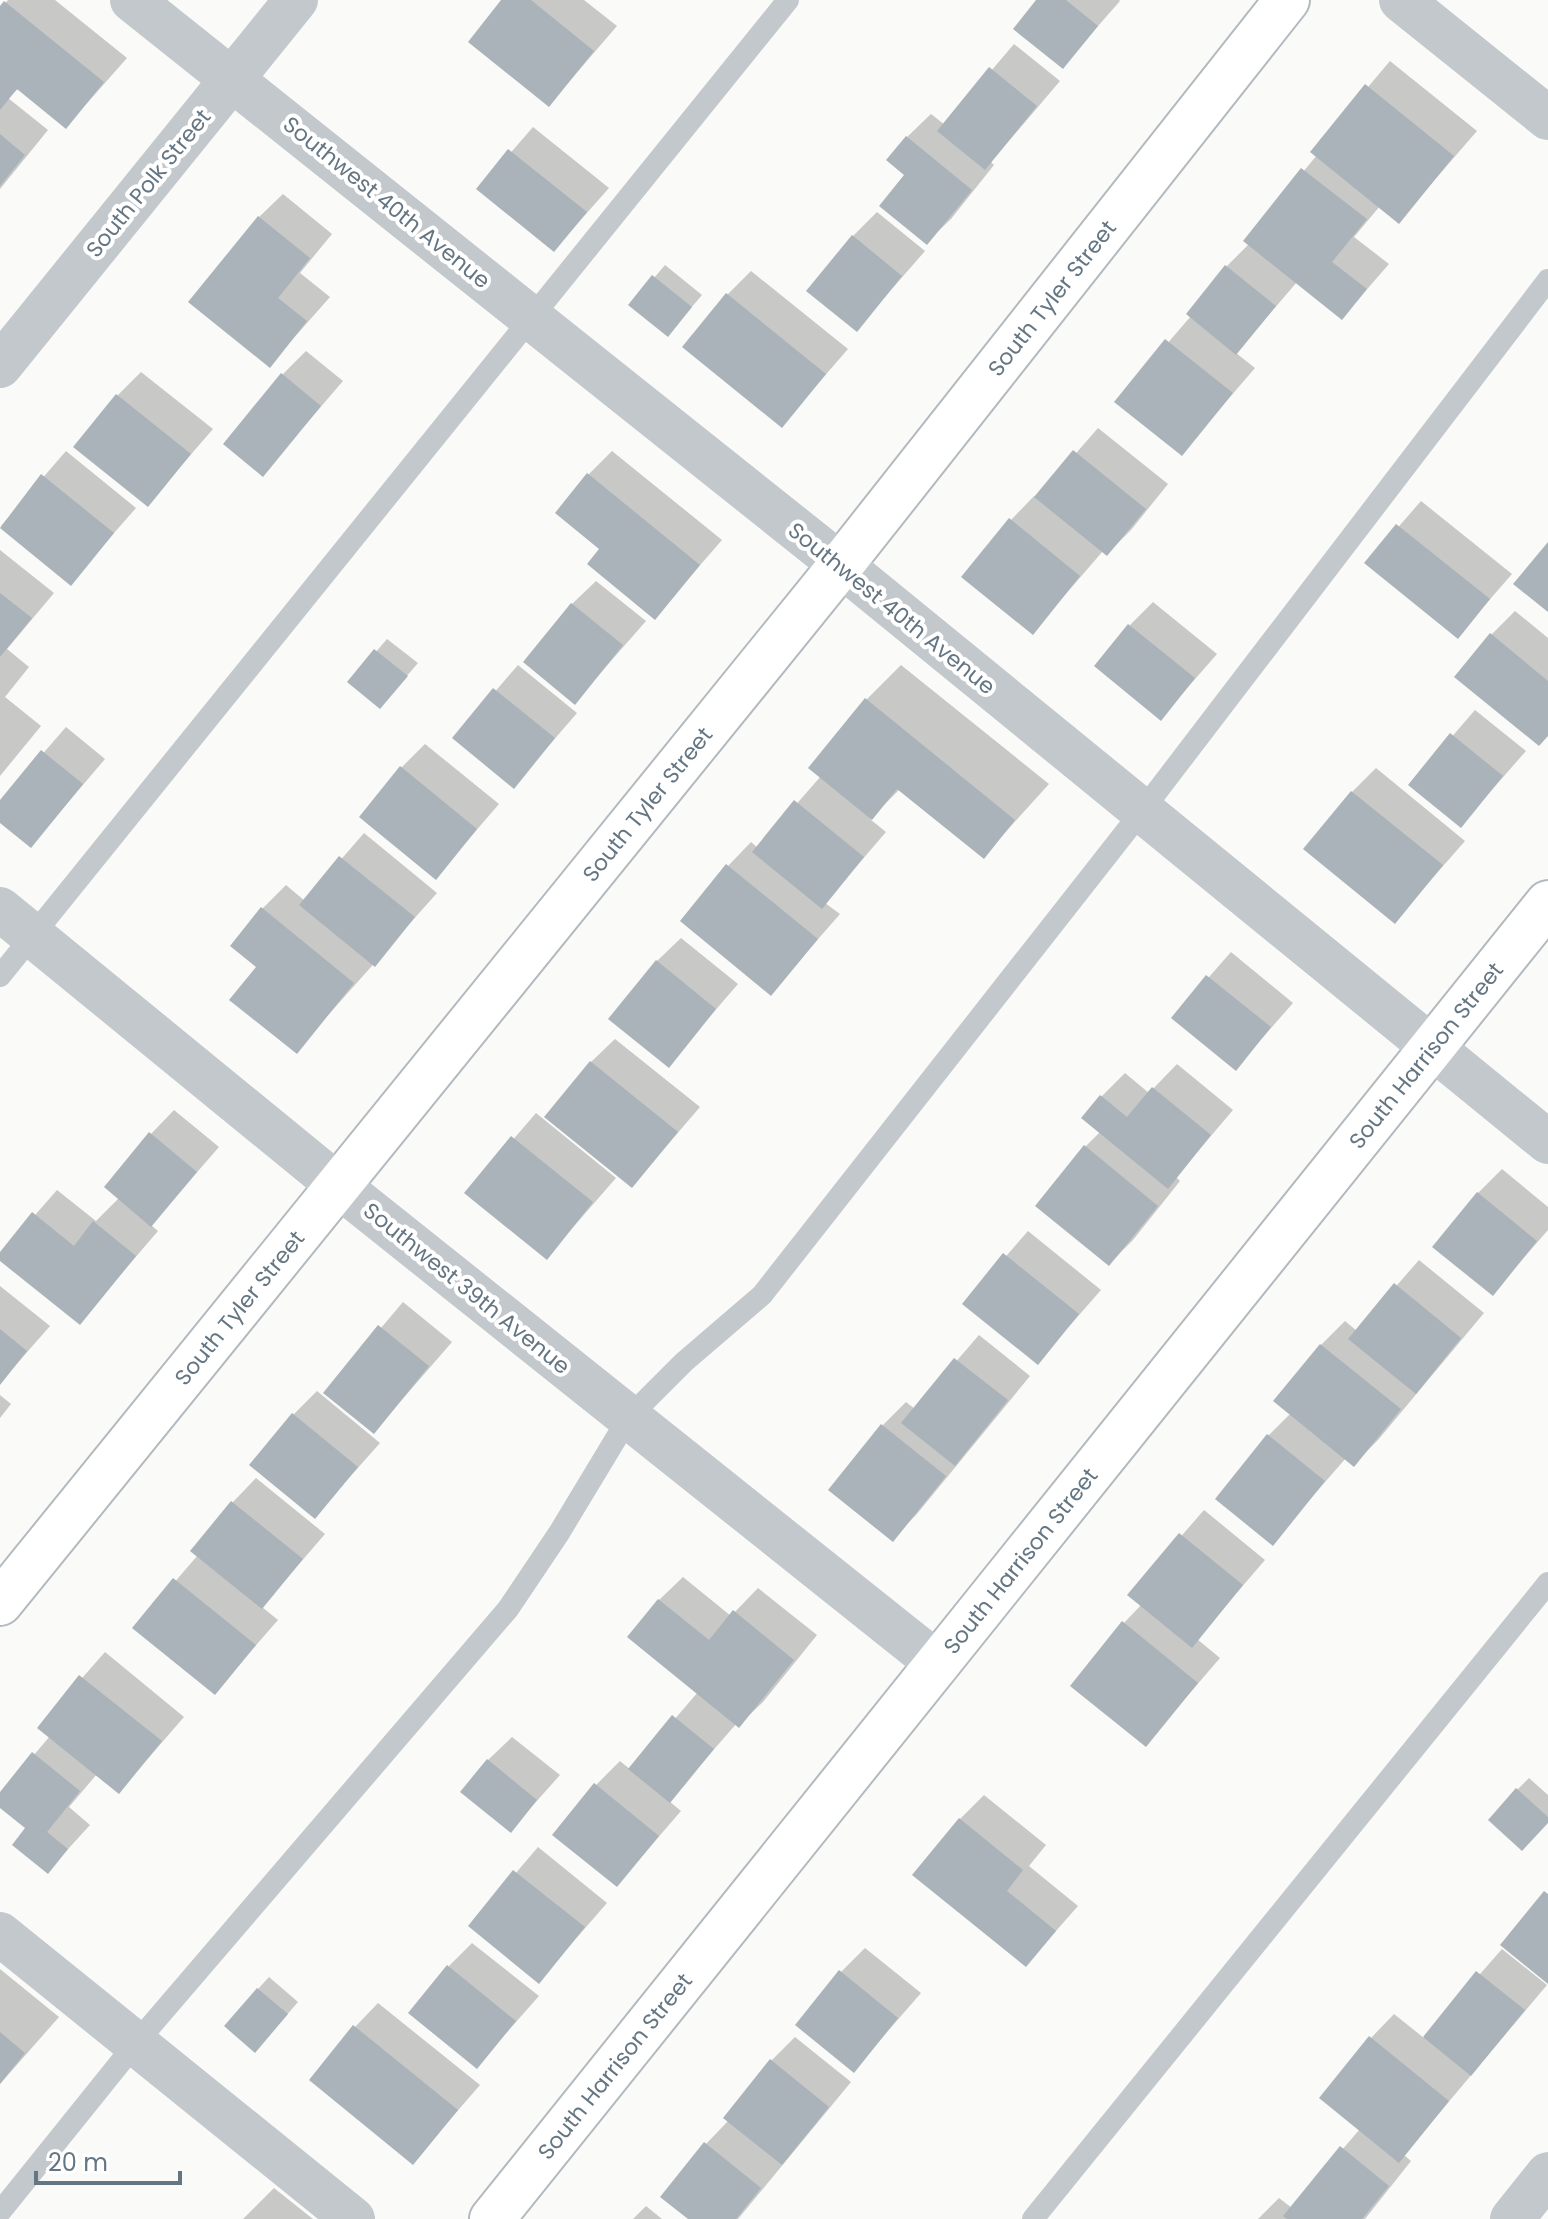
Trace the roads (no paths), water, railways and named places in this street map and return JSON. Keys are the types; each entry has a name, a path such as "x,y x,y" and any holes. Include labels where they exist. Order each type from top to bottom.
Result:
{"main road":[{"name":"South Tyler Street","path":"0,1603 841,565 1287,0"},
{"name":"South Harrison Street","path":"492,2219 1548,903"}],"street":[{"name":"Southwest 40th Avenue","path":"132,0 841,565 1548,1142"},
{"name":"South Polk Street","path":"0,366 296,0"},
{"path":"1401,0 1548,118"},
{"name":"Southwest 39th Avenue","path":"16,922 340,1187 938,1664"},
{"path":"0,1934 353,2219"},
{"path":"1512,2219 1548,2174"}],"lane":[{"path":"0,976 16,922 530,316 788,0"},
{"path":"0,2212 136,2043 508,1609 559,1533 629,1417 684,1362 762,1295 1142,811 1548,280"},
{"path":"1033,2219 1548,1583"}]}
